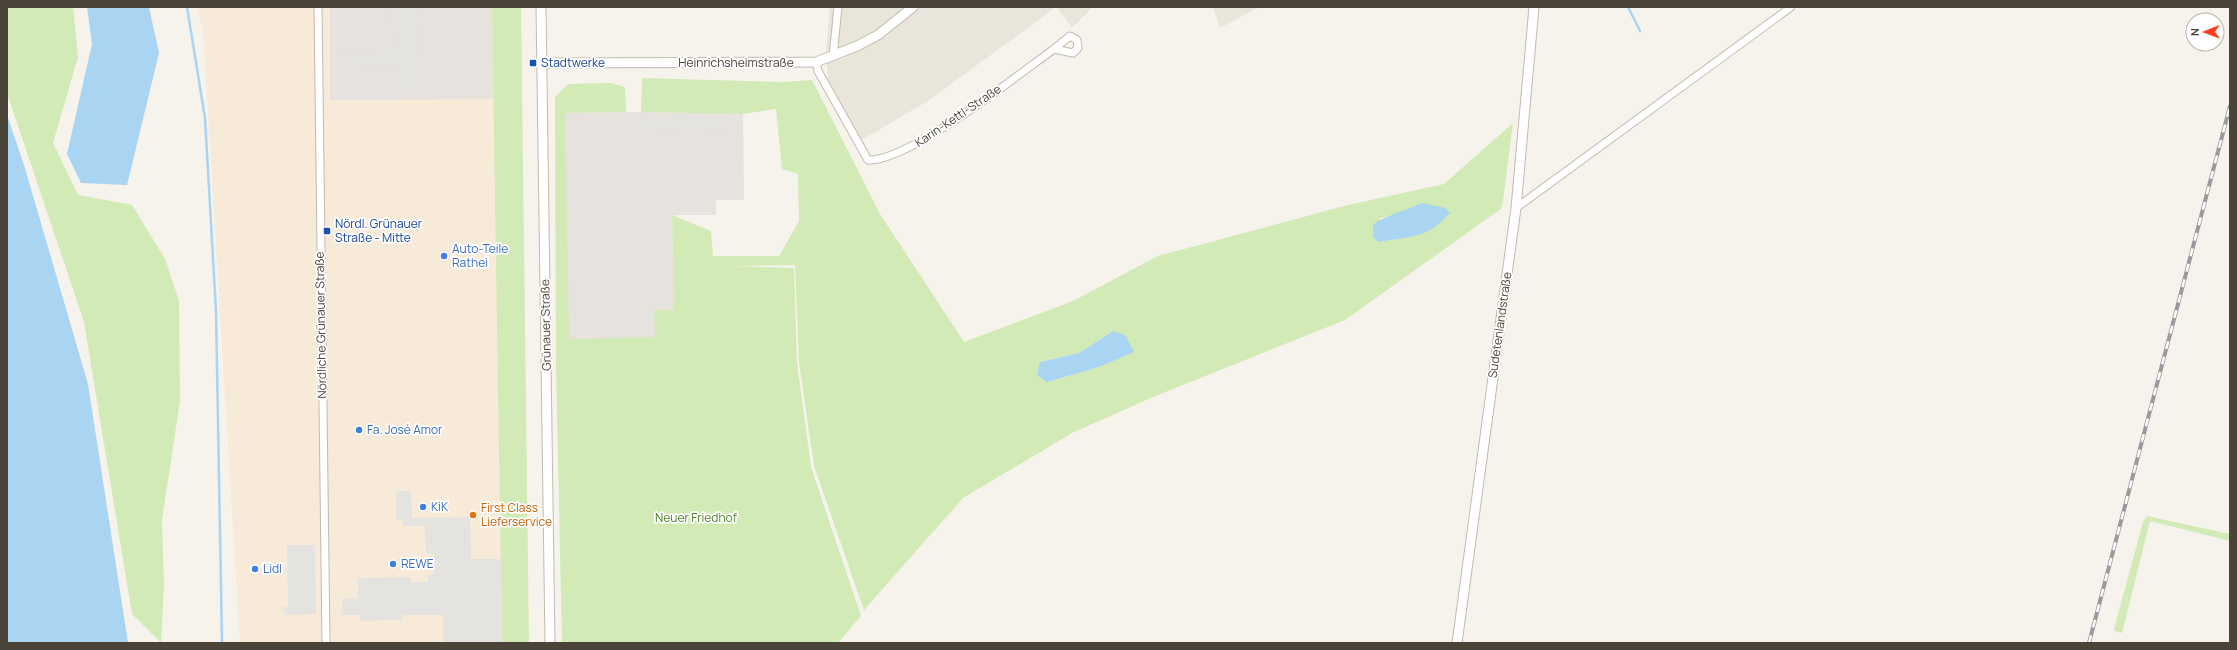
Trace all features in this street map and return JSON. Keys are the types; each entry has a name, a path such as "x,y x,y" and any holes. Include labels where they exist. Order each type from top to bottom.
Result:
{"street":[{"name":"Nördliche Grünauer Straße","path":"318,7 326,643"},
{"name":"Grünauer Straße","path":"541,7 550,643"},
{"path":"833,56 838,7"},
{"name":"Heinrichsheimstraße","path":"542,63 816,62 833,56 878,35 913,7"},
{"name":"Sudetenlandstraße","path":"1457,643 1516,208 1534,7"},
{"path":"1516,208 1791,7"},
{"name":"Karin-Kettl-Straße","path":"816,62 818,71 868,160 875,160 905,150 948,125 1054,49"}],"shaded area":[{"path":"197,7 493,7 502,643 240,643 203,30"},
{"path":"330,7 492,7 493,99 330,100"},
{"path":"385,7 419,7 420,25 417,26 418,88 400,88 400,70 337,71 337,49 400,48 399,23 386,23"},
{"path":"830,7 1056,7 928,101 858,142 828,86 826,52"},
{"path":"1057,7 1093,7 1072,28"},
{"path":"1213,7 1259,7 1220,28"},
{"path":"641,112 743,114 744,200 716,200 716,215 672,215 674,310 655,338 568,339 565,113"},
{"path":"727,116 727,132 636,134 636,118"},
{"path":"396,491 411,491 412,518 470,517 471,559 501,559 502,643 443,643 443,615 403,615 403,620 360,621 360,615 342,615 342,599 358,598 358,578 411,577 411,582 428,582 428,574 434,574 434,554 426,553 425,526 403,526 403,519 396,520"},
{"path":"287,545 315,545 316,614 284,615 283,607 288,607"}],"green space":[{"path":"7,7 73,7 78,57 53,143 78,195 132,205 165,259 179,301 180,401 162,520 164,585 161,643 132,614 84,322 7,93"},
{"path":"492,7 521,7 529,643 502,643"},
{"name":"Neuer Friedhof","path":"642,78 783,82 812,80 880,214 964,342 1073,301 1158,256 1348,205 1444,184 1513,123 1502,208 1345,320 1153,397 1072,433 963,498 864,610 814,466 799,362 795,265 733,266 794,268 797,363 811,467 861,616 838,643 562,643 556,365 555,97 568,84 610,83 625,87 626,112 565,113 569,339 655,337 654,310 674,310 672,215 711,231 713,256 779,256 799,221 798,174 782,169 776,109 743,114 641,112","holes":["1422,203 1401,238 1379,242 1380,218 1398,214","1113,331 1133,352 1099,367 1047,382 1037,375 1040,362 1079,353"]},
{"path":"2147,516 2230,534 2230,541 2150,521 2122,633 2115,631 2114,629 2143,522"}],"water":[{"path":"87,7 149,7 159,53 127,185 81,183 67,154 92,44"},
{"path":"7,115 24,165 88,384 128,643 7,643"},
{"path":"1422,203 1445,208 1450,213 1434,228 1418,235 1379,242 1373,237 1373,225 1377,222"},
{"path":"1113,331 1125,335 1134,352 1099,367 1047,382 1037,375 1040,362 1079,353"}],"waterway":[{"path":"187,7 205,118 216,311 222,643"},
{"path":"1628,7 1640,31"}],"railway":[{"path":"2089,643 2230,106"}],"place":[{"name":"Stadtwerke","path":"533,63"},
{"name":"Nördl. Grünauer Straße - Mitte","path":"327,231"},
{"name":"Auto-Teile Rathei","path":"444,256"},
{"name":"Fa. José Amor","path":"359,430"},
{"name":"KiK","path":"423,507"},
{"name":"First Class Lieferservice","path":"473,515"},
{"name":"REWE","path":"393,564"},
{"name":"Lidl","path":"255,569"}]}
